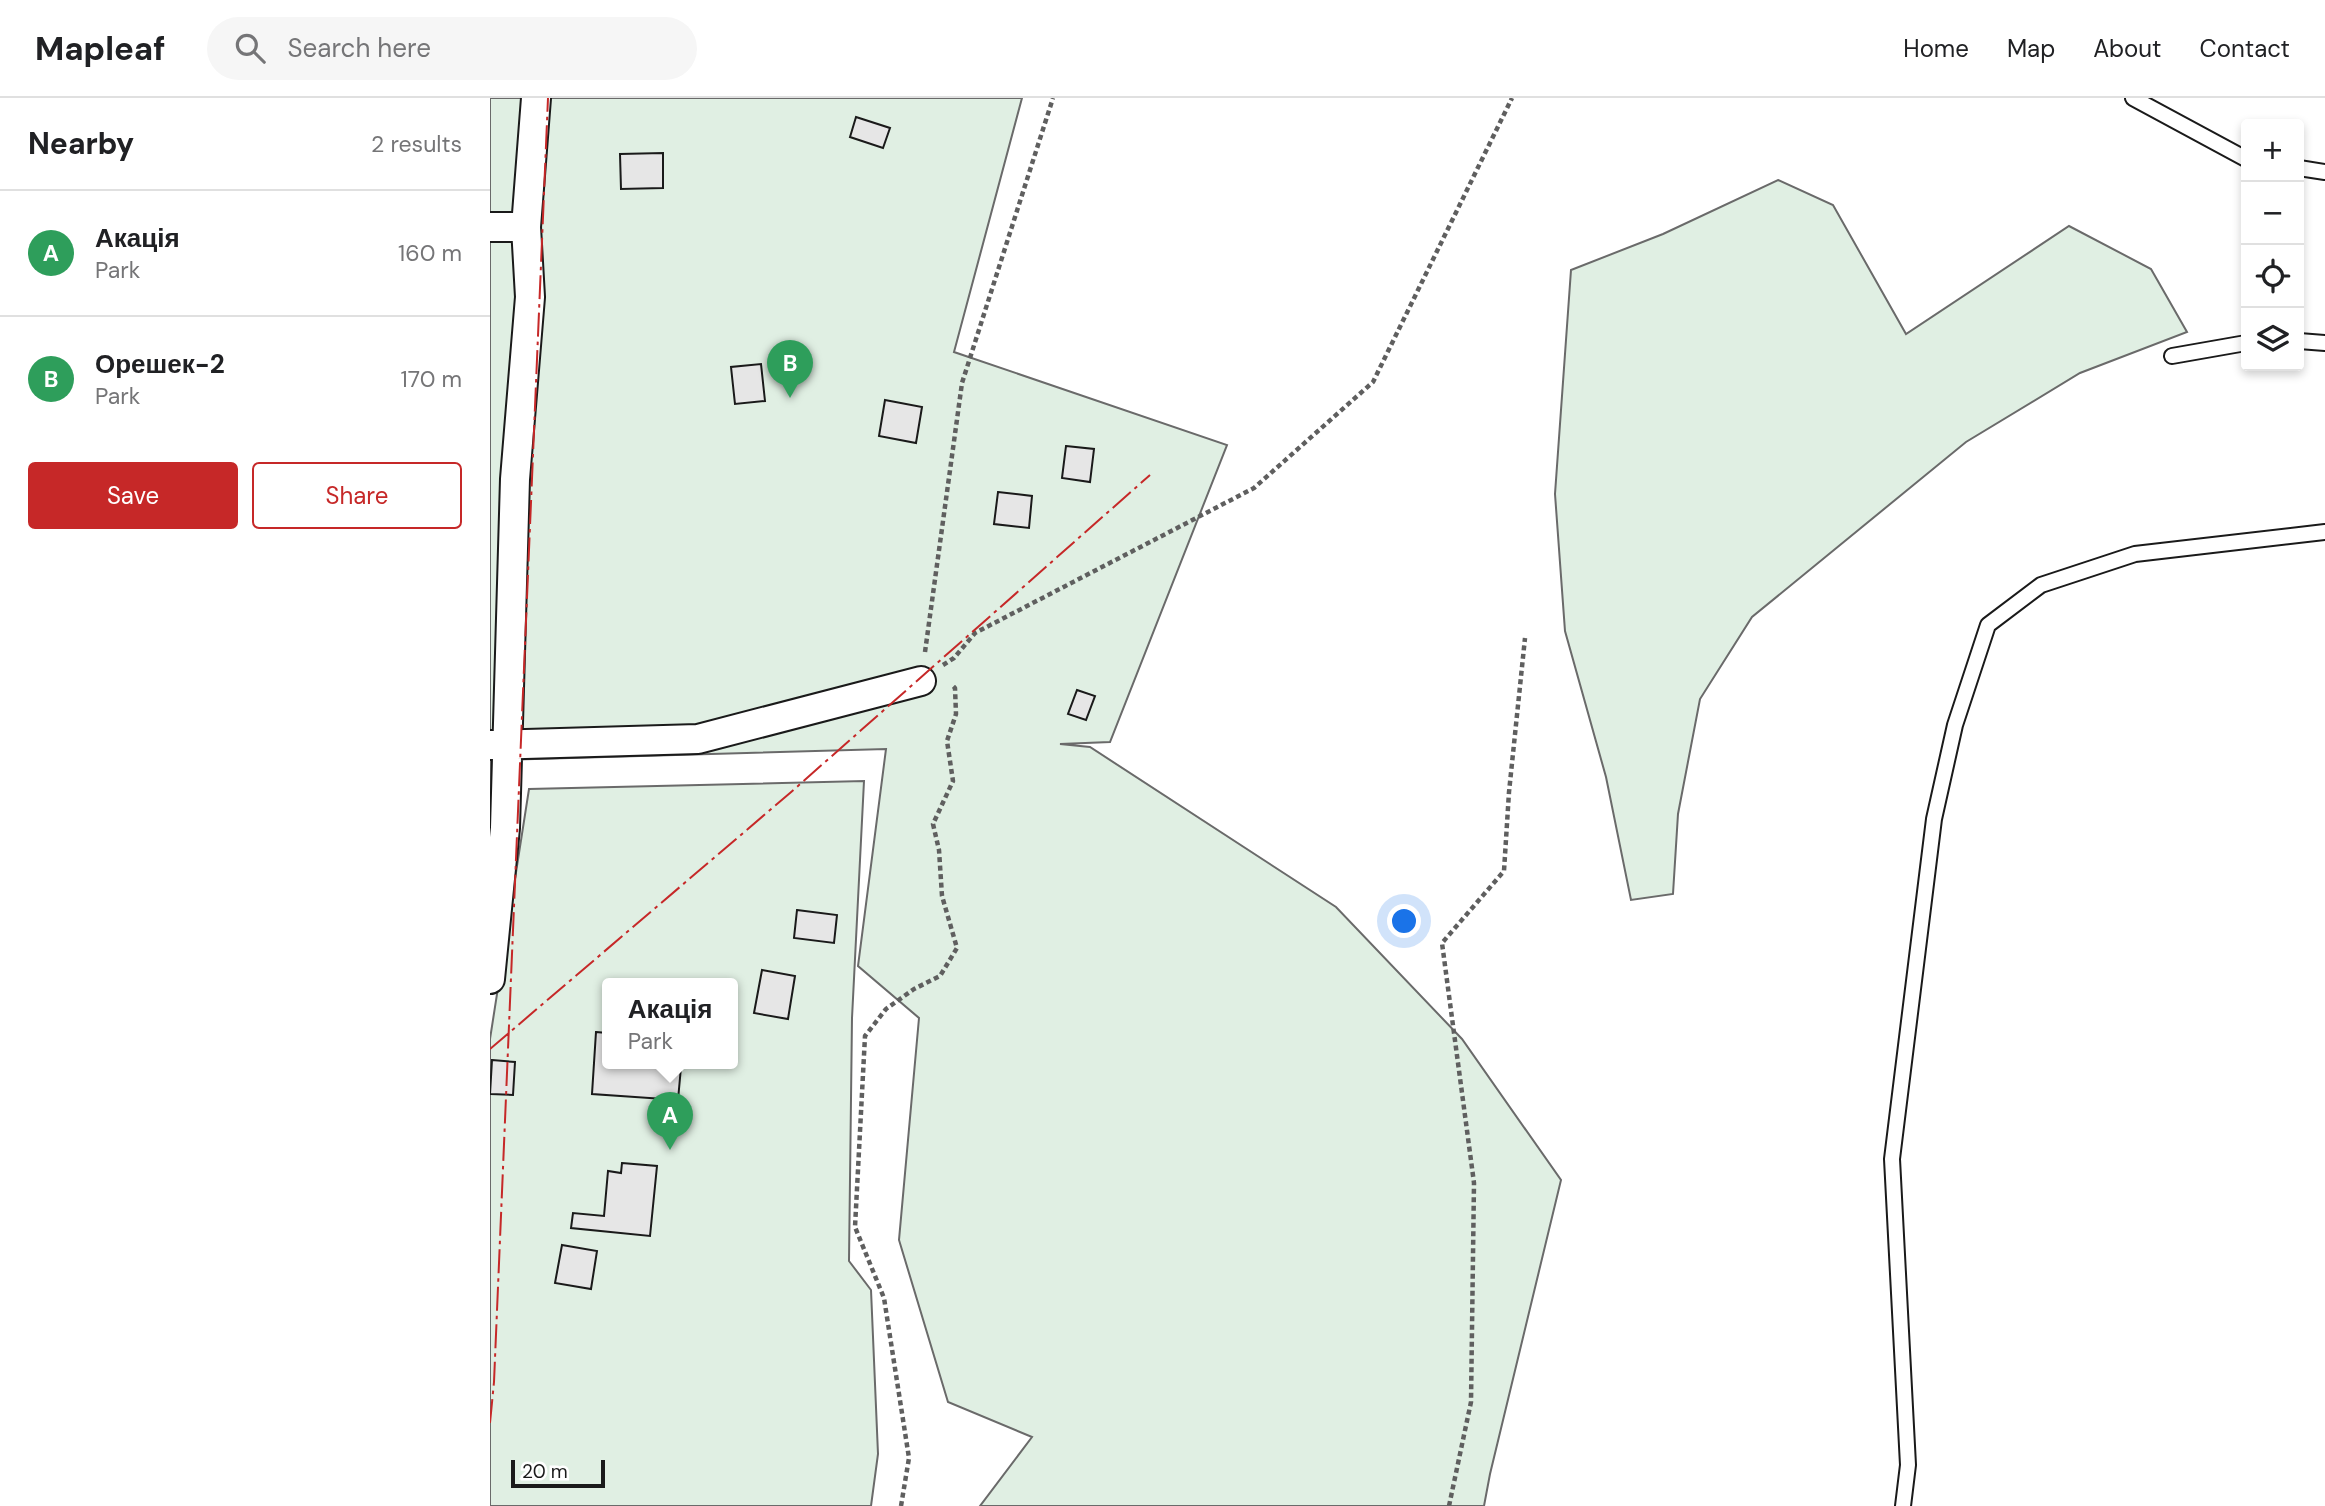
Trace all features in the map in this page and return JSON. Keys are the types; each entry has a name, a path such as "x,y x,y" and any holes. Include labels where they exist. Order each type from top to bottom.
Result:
{"street":[{"path":"490,979 505,828 498,745 503,479 530,297 526,227 536,98"},
{"path":"490,227 526,227"},
{"path":"498,745 698,739 929,675"}],"lane":[{"path":"2133,98 2241,156"},
{"path":"2304,169 2325,172"},
{"path":"2304,341 2325,343"},
{"path":"2172,356 2241,344"},
{"path":"1903,1506 1908,1465 1892,1159 1934,819 1955,725 1989,625 2041,585 2136,554 2325,532"}],"path":[{"path":"929,675 962,383 1053,98"},
{"path":"929,675 954,658 975,632 1254,488 1373,382 1512,98"},
{"path":"1449,1506 1471,1402 1474,1183 1442,943 1504,871 1509,792 1525,638"},
{"path":"901,1506 909,1458 884,1298 855,1227 865,1036 886,1009 914,989 940,976 957,948 942,896 939,850 933,824 953,781 947,741 956,714 955,688 929,675"}],"green space":[{"path":"490,98 1022,98 954,352 1227,445 1110,742 1060,744 1090,747 1336,907 1462,1039 1561,1180 1484,1506 980,1506 1032,1437 948,1402 899,1240 919,1018 858,966 886,749 496,760 490,811"},
{"path":"1778,180 1833,205 1906,334 2069,226 2151,269 2187,332 2080,373 1966,442 1752,617 1700,699 1678,814 1673,894 1631,900 1606,777 1565,631 1555,494 1571,270 1663,234"},
{"path":"864,781 852,1018 849,1261 871,1290 878,1454 871,1506 490,1506 490,1039 529,789"}],"building":[{"path":"856,117 890,128 883,148 850,137"},
{"path":"663,153 663,188 621,189 620,154"},
{"path":"761,364 765,401 735,404 731,367"},
{"path":"885,400 922,407 916,443 879,436"},
{"path":"1066,446 1094,449 1090,482 1062,478"},
{"path":"998,492 1032,496 1029,528 994,524"},
{"path":"1077,690 1095,696 1086,720 1068,714"},
{"path":"797,910 837,915 834,943 794,938"},
{"path":"762,970 795,976 788,1019 754,1013"},
{"path":"596,1032 602,1033 602,1069 681,1069 678,1100 592,1094"},
{"path":"492,1060 515,1062 513,1095 490,1094"},
{"path":"622,1163 657,1166 650,1236 571,1228 573,1213 604,1216 608,1171 621,1173"},
{"path":"562,1245 597,1251 591,1289 555,1283"}],"power":[{"path":"490,1423 494,1382 548,98"},
{"path":"490,1049 790,793 1150,475"}],"place":[{"name":"Орешек-2","path":"790,398"},
{"name":"Акація","path":"670,1150"}]}
